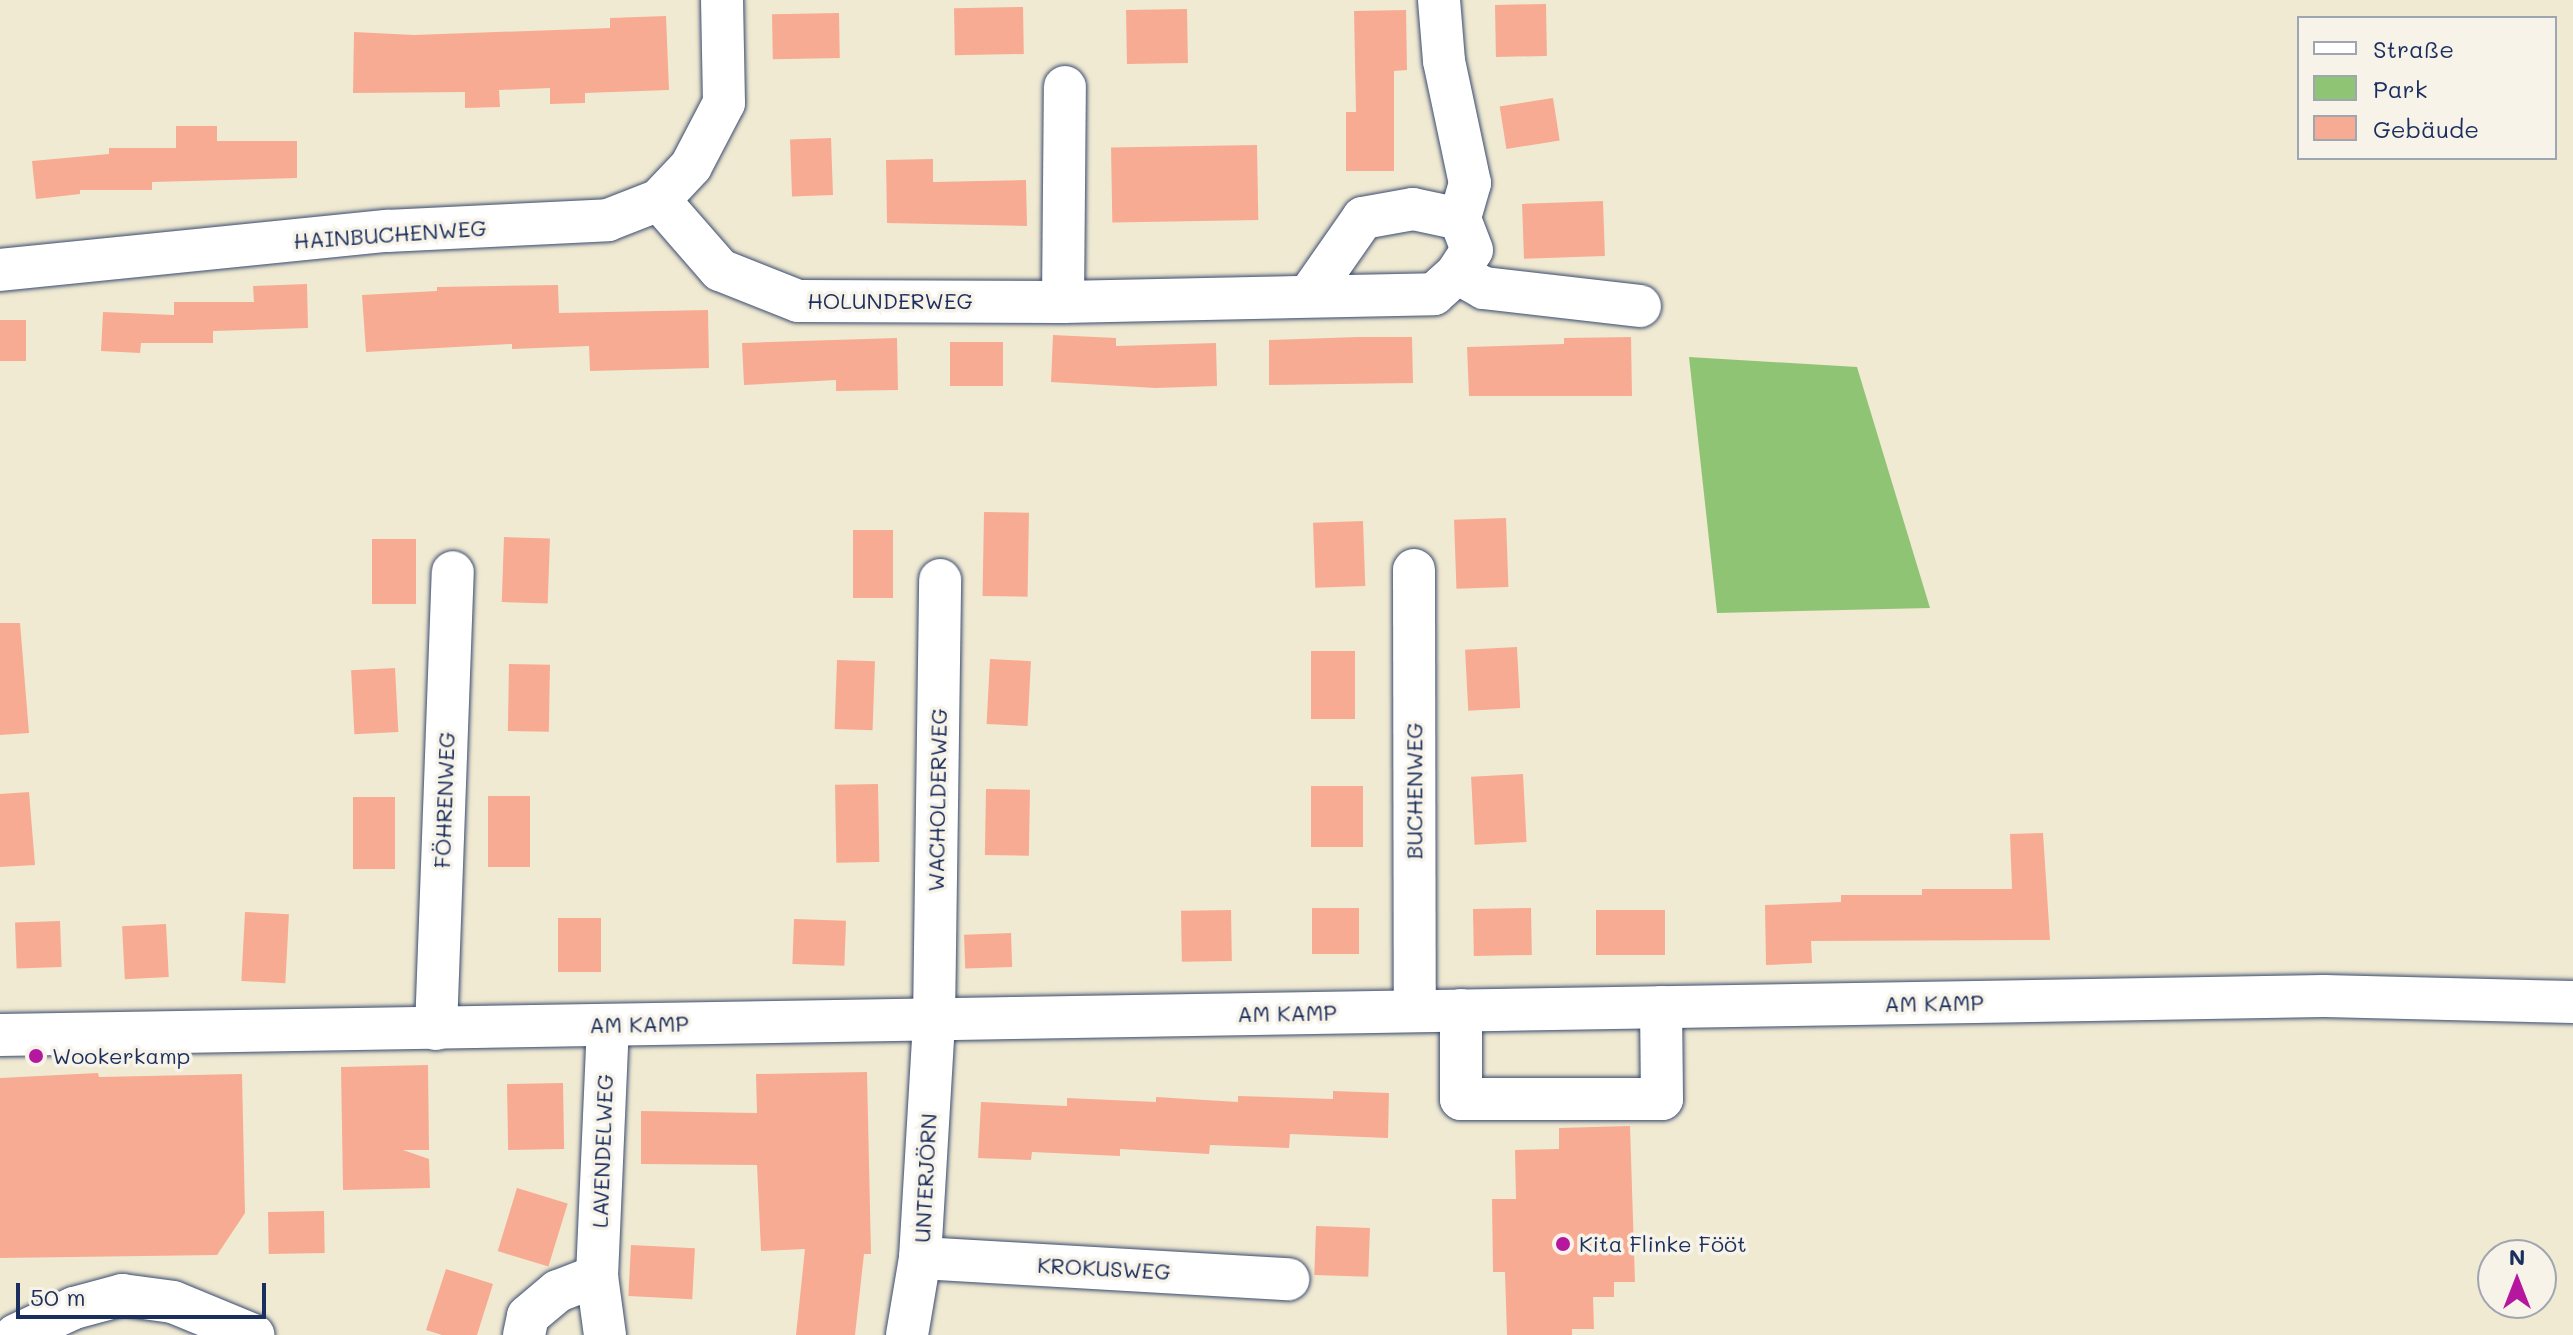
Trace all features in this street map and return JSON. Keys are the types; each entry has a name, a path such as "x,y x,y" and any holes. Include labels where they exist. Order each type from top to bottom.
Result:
{"street":[{"name":"HAINBUCHENWEG","path":"0,270 387,231 608,220 659,200 691,166 724,103 722,0"},
{"path":"1439,0 1444,61 1470,183 1460,219 1472,250 1457,273 1484,288 1640,306"},
{"path":"1063,302 1065,87"},
{"name":"HOLUNDERWEG","path":"659,200 720,270 798,301 1063,302 1310,294 1434,294 1457,273"},
{"path":"1310,294 1363,218 1413,209 1460,219"},
{"name":"BUCHENWEG","path":"1414,570 1415,1011"},
{"name":"FÖHRENWEG","path":"436,1029 453,572"},
{"name":"WACHOLDERWEG","path":"934,1020 940,580"},
{"name":"AM KAMP","path":"0,1035 2324,996 2573,1002"},
{"path":"1461,1010 1461,1099 1662,1099 1661,1007"},
{"name":"UNTERJÖRN","path":"907,1335 920,1258 934,1020"},
{"name":"LAVENDELWEG","path":"605,1335 597,1276 608,1025"},
{"name":"KROKUSWEG","path":"920,1258 1288,1279"},
{"path":"524,1335 528,1316 558,1291 597,1276"},
{"path":"16,1335 74,1308 122,1295 173,1302 253,1335"}],"green space":[{"path":"1689,357 1857,367 1930,608 1717,613"}],"building":[{"path":"1546,4 1547,56 1496,57 1495,5"},
{"path":"1023,7 1024,54 955,55 954,8"},
{"path":"1187,9 1188,63 1127,64 1126,10"},
{"path":"1406,10 1407,70 1394,71 1394,171 1346,171 1346,112 1356,112 1354,11"},
{"path":"839,13 840,58 773,59 772,14"},
{"path":"666,16 669,90 585,93 585,103 550,104 550,88 499,90 500,107 465,108 465,92 353,93 354,32 414,35 610,28 610,18"},
{"path":"1553,98 1560,140 1506,149 1500,106"},
{"path":"176,126 217,126 217,141 297,141 297,178 152,182 152,190 80,190 80,194 36,199 32,161 109,154 109,148 176,148"},
{"path":"831,138 833,195 792,196 790,139"},
{"path":"1257,145 1258,220 1112,223 1111,148"},
{"path":"933,159 933,182 1026,180 1027,226 887,223 886,160"},
{"path":"1603,201 1605,256 1524,259 1522,204"},
{"path":"307,284 308,328 213,331 213,343 141,343 140,353 101,351 103,312 174,315 174,302 254,302 253,286"},
{"path":"558,285 559,313 708,310 709,368 590,371 589,346 512,349 512,344 366,352 362,295 437,291 437,287"},
{"path":"0,320 26,320 26,361 0,361"},
{"path":"1053,335 1116,338 1116,346 1216,343 1217,386 1156,388 1051,382"},
{"path":"1412,337 1413,383 1269,385 1269,340"},
{"path":"1631,337 1632,396 1469,396 1467,347 1564,344 1564,338"},
{"path":"897,338 898,390 836,391 836,380 744,385 742,343"},
{"path":"950,342 1003,342 1003,386 950,386"},
{"path":"984,512 1029,513 1028,597 983,596"},
{"path":"1506,518 1508,587 1456,589 1454,520"},
{"path":"1363,521 1365,586 1315,588 1313,523"},
{"path":"853,530 893,530 893,598 853,598"},
{"path":"504,537 550,539 548,604 502,602"},
{"path":"372,539 416,539 416,604 372,604"},
{"path":"0,623 20,623 29,733 0,735"},
{"path":"1517,647 1520,708 1468,711 1465,650"},
{"path":"1311,651 1355,651 1355,719 1311,719"},
{"path":"990,659 1031,661 1028,726 987,724"},
{"path":"837,660 875,661 873,730 835,729"},
{"path":"509,664 550,665 549,732 508,731"},
{"path":"395,668 398,732 354,734 351,670"},
{"path":"1523,774 1527,842 1475,845 1471,777"},
{"path":"878,784 879,862 836,863 835,785"},
{"path":"1311,786 1363,786 1363,847 1311,847"},
{"path":"986,789 1030,790 1029,856 985,855"},
{"path":"29,792 35,865 0,867 0,794"},
{"path":"488,796 530,796 530,867 488,867"},
{"path":"353,797 395,797 395,869 353,869"},
{"path":"2043,833 2050,940 1811,941 1812,963 1766,965 1765,905 1841,902 1841,895 1922,895 1922,889 2012,889 2010,834"},
{"path":"1312,908 1359,908 1359,954 1312,954"},
{"path":"1531,908 1532,955 1474,956 1473,909"},
{"path":"1231,910 1232,961 1182,962 1181,911"},
{"path":"1596,910 1665,910 1665,955 1596,955"},
{"path":"245,912 289,914 285,983 241,981"},
{"path":"558,918 601,918 601,972 558,972"},
{"path":"794,919 846,921 844,966 792,964"},
{"path":"60,921 62,967 17,969 15,923"},
{"path":"166,924 169,977 125,979 122,926"},
{"path":"1011,933 1012,967 965,969 964,935"},
{"path":"428,1065 429,1150 403,1150 429,1159 430,1188 343,1190 341,1067"},
{"path":"867,1072 871,1254 864,1254 855,1335 796,1335 805,1249 761,1251 757,1165 641,1164 641,1111 757,1113 756,1074"},
{"path":"98,1073 99,1077 242,1074 245,1213 217,1255 0,1258 0,1078"},
{"path":"563,1083 564,1149 508,1150 507,1084"},
{"path":"1333,1091 1389,1093 1388,1138 1290,1134 1289,1148 1210,1145 1209,1154 1120,1149 1120,1156 1032,1152 1031,1160 978,1158 981,1102 1067,1106 1067,1098 1156,1102 1156,1097 1238,1102 1238,1096 1333,1099"},
{"name":"Kita Flinke Fööt","path":"1630,1126 1635,1282 1614,1282 1614,1297 1593,1297 1594,1329 1572,1329 1572,1335 1507,1335 1505,1272 1493,1272 1492,1199 1516,1199 1515,1150 1559,1149 1559,1128"},
{"path":"517,1188 568,1203 548,1267 498,1251"},
{"path":"324,1211 325,1253 269,1254 268,1212"},
{"path":"1316,1226 1370,1228 1368,1277 1314,1275"},
{"path":"631,1245 695,1248 692,1299 628,1296"},
{"path":"446,1269 493,1284 477,1335 442,1335 426,1330"}],"place":[{"name":"Wookerkamp","path":"36,1056"},
{"name":"Kita Flinke Fööt","path":"1563,1244"}]}
